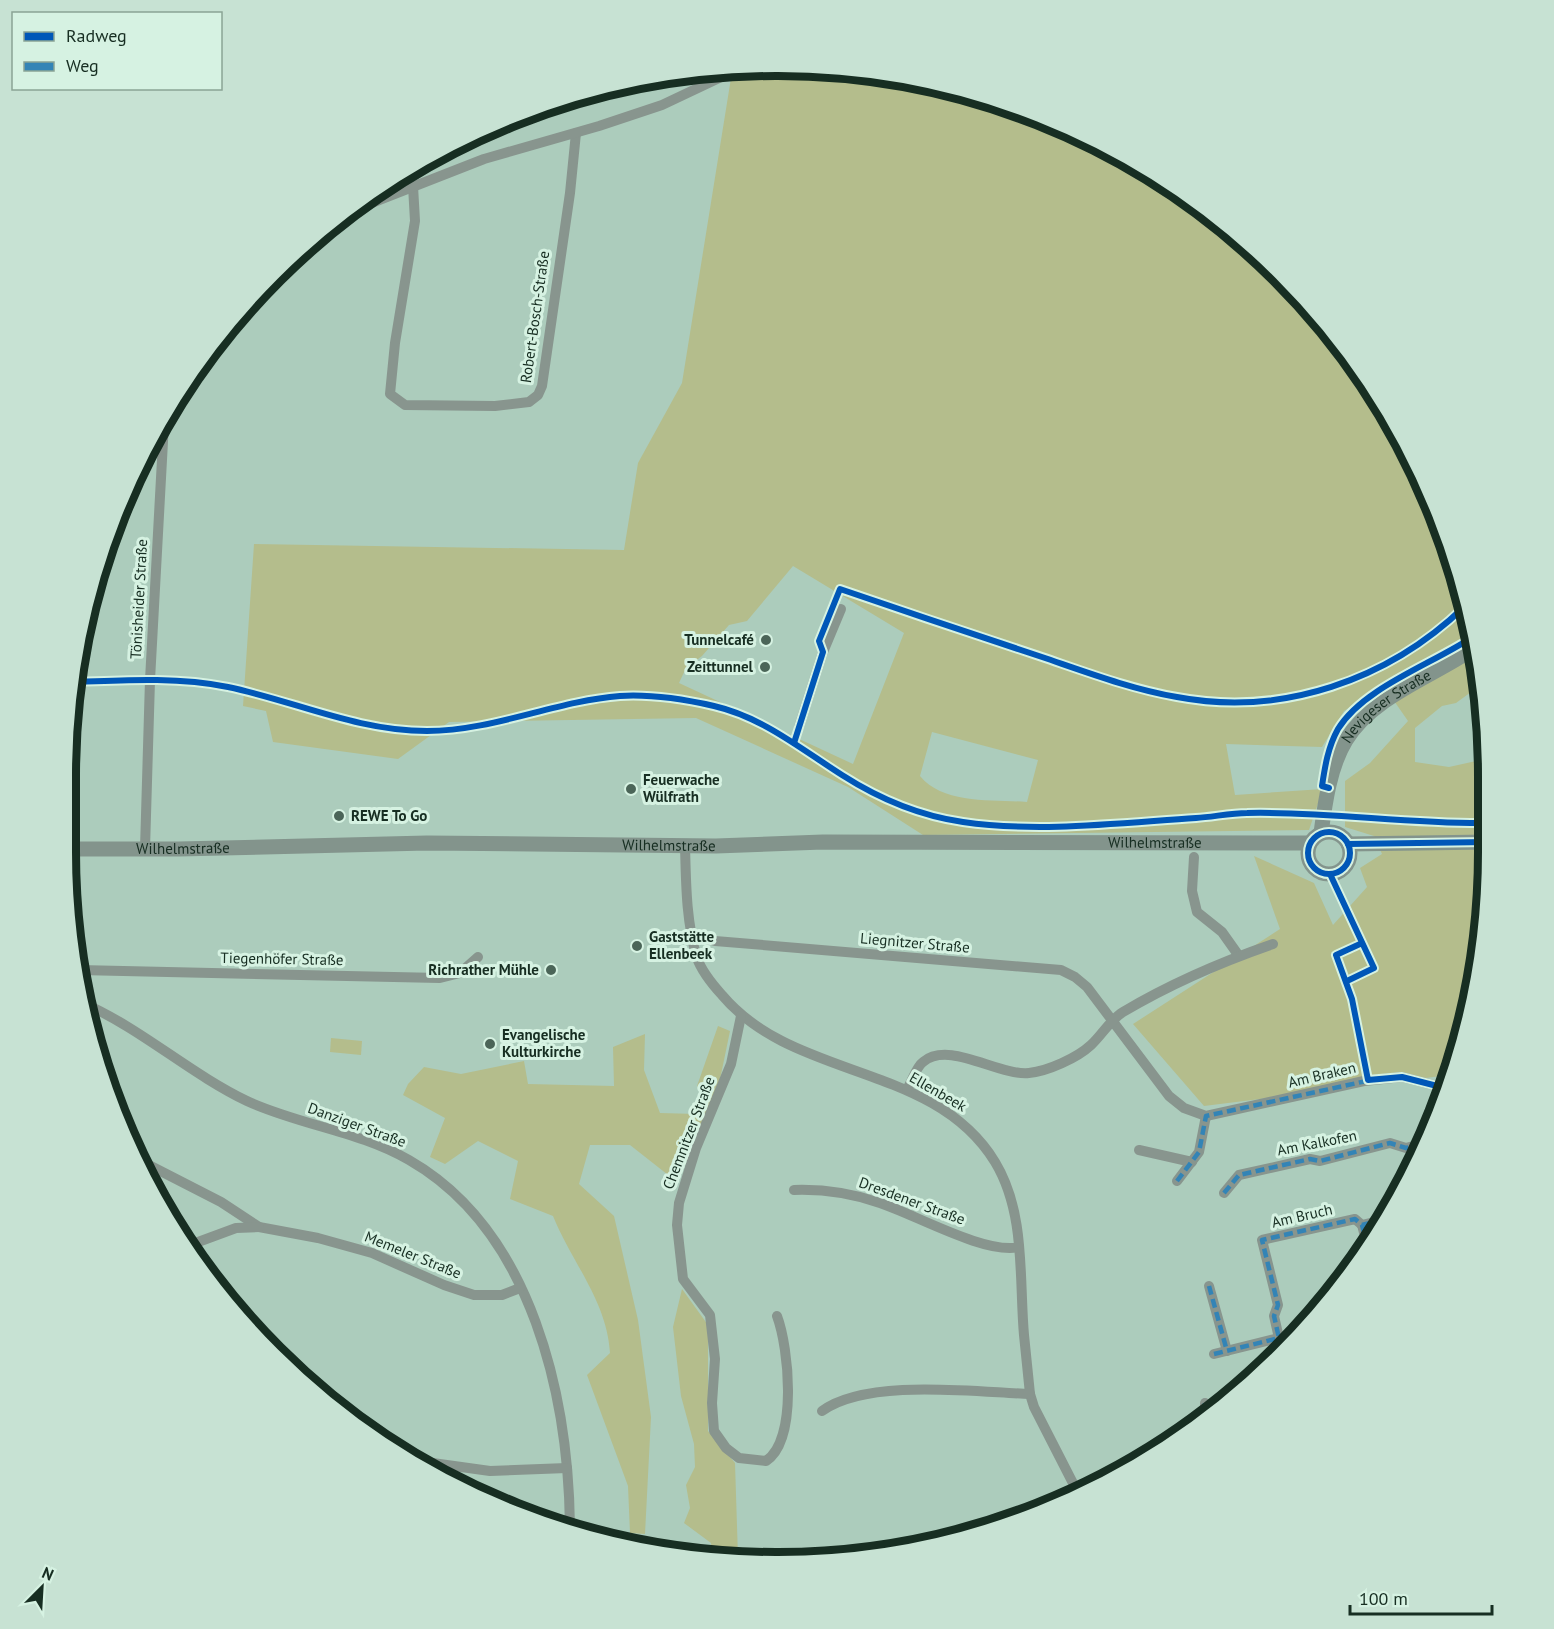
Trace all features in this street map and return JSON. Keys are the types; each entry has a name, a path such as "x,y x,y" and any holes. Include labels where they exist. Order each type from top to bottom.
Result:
{"main road":[{"name":"Nevigeser Straße","path":"1329,840 1329,798 1345,741 1363,718 1383,703 1466,653"},
{"name":"Wilhelmstraße","path":"76,849 422,843 685,845 823,842 1329,840 1391,844 1478,842"}],"street":[{"path":"383,199 484,159 662,105 716,79"},
{"name":"Robert-Bosch-Straße","path":"413,186 415,220 394,343 390,394 405,405 459,407 523,404 538,395 542,386 570,193 576,132"},
{"name":"Tönisheider Straße","path":"145,849 150,680 163,440"},
{"path":"799,727 823,652 841,609"},
{"name":"Ellenbeek","path":"685,845 686,890 698,959 710,982 741,1016 804,1052 907,1089 949,1112 971,1130 992,1157 1015,1213 1030,1394 1034,1407 1074,1486"},
{"path":"1194,857 1192,891 1197,912 1222,932 1239,956"},
{"name":"Liegnitzer Straße","path":"693,935 715,941 1061,970 1076,976 1113,1022"},
{"path":"907,1089 922,1062 936,1056 956,1055 995,1068 1029,1073 1059,1063 1082,1051 1120,1014 1239,956 1273,944"},
{"name":"Tiegenhöfer Straße","path":"87,970 440,978 460,973 478,957"},
{"name":"Danziger Straße","path":"95,1009 136,1030 208,1080 248,1101 384,1148 429,1173 484,1223 506,1256 555,1380 567,1468 570,1521"},
{"name":"Chemnitzer Straße","path":"741,1016 731,1064 696,1148 679,1203 677,1226 683,1279 710,1315 715,1359 712,1402 714,1431 726,1448 739,1458 766,1461 776,1452 782,1434 788,1359 777,1316"},
{"path":"1113,1022 1169,1096 1184,1108 1206,1116 1199,1152 1177,1181"},
{"name":"Am Braken","path":"1206,1116 1364,1081 1402,1077 1437,1086"},
{"name":"Am Kalkofen","path":"1224,1193 1239,1175 1310,1159 1320,1161 1390,1143 1406,1148 1412,1146"},
{"path":"1139,1150 1192,1162"},
{"name":"Memeler Straße","path":"151,1166 221,1202 259,1227"},
{"name":"Dresdener Straße","path":"794,1190 841,1192 879,1203 982,1243 1009,1250 1019,1247"},
{"name":"Am Bruch","path":"1282,1336 1274,1316 1278,1305 1262,1240 1355,1220 1362,1225 1371,1223"},
{"path":"1362,1225 1364,1233"},
{"name":"Memeler Straße","path":"196,1243 236,1228 259,1227 318,1238 372,1253 444,1285 474,1295 502,1294 520,1288"},
{"path":"1209,1286 1227,1351"},
{"path":"1214,1354 1277,1342"},
{"path":"822,1411 851,1396 885,1392 932,1390 1030,1394"},
{"path":"435,1463 490,1471 567,1468"}],"green space":[{"path":"777,76 868,82 958,100 1002,114 1045,130 1127,170 1203,221 1239,250 1304,315 1333,351 1384,427 1424,509 1454,596 1472,691 1456,703 1442,706 1415,728 1415,762 1449,767 1477,761 1478,852 1472,943 1454,1033 1440,1076 1204,1106 1133,1024 1280,929 1254,856 1314,883 1333,925 1367,887 1360,868 1382,854 1374,836 1345,827 1345,781 1370,763 1408,721 1383,685 1344,711 1322,747 1226,744 1235,795 1323,789 1309,830 923,835 848,787 696,718 449,722 398,759 273,742 266,711 243,706 254,544 624,550 638,463 682,383 731,78","holes":["793,566 904,633 853,764 679,683 686,668 702,656 729,625 747,621","932,732 1038,760 1027,802 969,799 955,796 942,792 920,776"]},
{"path":"718,1026 730,1031 718,1089 677,1182 630,1145 590,1145 579,1184 614,1216 638,1320 651,1417 645,1534 630,1533 628,1486 587,1375 610,1353 602,1316 588,1283 553,1216 510,1199 518,1161 478,1141 445,1164 430,1157 445,1118 403,1095 408,1084 424,1067 461,1074 524,1061 528,1084 614,1086 613,1047 645,1034 644,1070 660,1113 697,1114 706,1093 697,1086"},
{"path":"331,1038 362,1041 361,1055 330,1052"},
{"path":"682,1289 708,1325 708,1431 735,1463 738,1551 711,1549 711,1543 684,1523 690,1508 686,1485 695,1467 694,1444 681,1396 673,1327"}],"marked path":[{"path":"1177,1181 1199,1152 1206,1116 1371,1080"},
{"path":"1224,1193 1239,1175 1310,1159 1320,1161 1390,1143 1406,1148 1412,1146"},
{"path":"1280,1339 1274,1316 1278,1305 1262,1240 1355,1219 1362,1225 1371,1223"},
{"path":"1362,1225 1364,1233"},
{"path":"1209,1286 1227,1351"},
{"path":"1214,1354 1279,1338"}],"cycle path":[{"path":"794,743 823,652 819,641 840,589 1126,685 1160,694 1216,702 1255,702 1294,697 1331,687 1367,673 1402,655 1434,633 1458,612"},
{"path":"1329,788 1322,786 1327,757 1338,729 1349,714 1381,689 1464,642"},
{"path":"83,682 152,680 209,684 253,693 351,721 401,730 427,731 476,726 596,699 620,696 656,696 679,699 732,711 765,726 856,783 900,805 947,819 992,825 1080,826 1247,813 1478,823"},
{"path":"1329,832 1344,838 1350,853 1344,868 1329,874 1314,868 1308,853 1314,838 1329,832"},
{"path":"1348,844 1478,842"},
{"path":"1330,874 1374,968 1347,981"},
{"path":"1360,944 1336,955 1352,999 1368,1080 1402,1077 1437,1086"}],"place":[{"name":"Tunnelcafé","path":"766,640"},
{"name":"Zeittunnel","path":"765,667"},
{"name":"Feuerwache Wülfrath","path":"631,789"},
{"name":"REWE To Go","path":"339,816"},
{"name":"Gaststätte Ellenbeek","path":"637,946"},
{"name":"Richrather Mühle","path":"551,970"},
{"name":"Evangelische Kulturkirche","path":"490,1044"}]}
